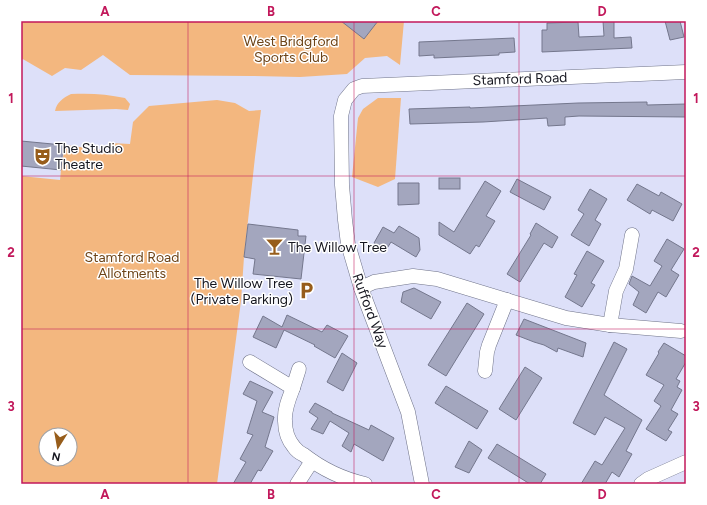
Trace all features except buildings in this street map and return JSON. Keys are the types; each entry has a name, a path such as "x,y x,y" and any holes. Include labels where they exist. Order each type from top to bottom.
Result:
{"street":[{"name":"Stamford Road","path":"354,89 362,86 686,72"},
{"name":"Rufford Way","path":"354,89 345,100 341,116 344,220 348,244 361,288 408,412 419,484"},
{"path":"610,325 616,291 626,269 632,235"},
{"path":"361,288 374,282 413,276 437,279 566,318 610,325 681,331"},
{"path":"485,371 488,348 507,300"},
{"path":"250,362 293,388"},
{"path":"299,369 287,406 285,421 287,436 295,448 312,461 351,481 365,484"},
{"path":"297,484 312,461"},
{"path":"641,484 648,479 686,462"}],"green space":[{"name":"West Bridgford Sports Club","path":"21,21 404,21 400,65 387,56 365,58 347,74 300,77 130,75 103,55 81,70 65,68 52,76 21,58"},
{"path":"71,94 98,94 125,98 130,104 128,110 55,111 57,105 65,97"},
{"path":"378,98 401,98 395,179 378,187 352,177 358,118 363,109"},
{"name":"Stamford Road Allotments","path":"217,100 235,103 249,111 261,110 244,257 241,301 217,484 21,484 21,176 60,180 65,145 110,151 111,143 130,144 133,122 149,106"}],"place":[{"name":"The Studio Theatre","path":"42,156"},
{"name":"The Willow Tree","path":"275,247"},
{"name":"The Willow Tree (Private Parking)","path":"306,291"}]}
